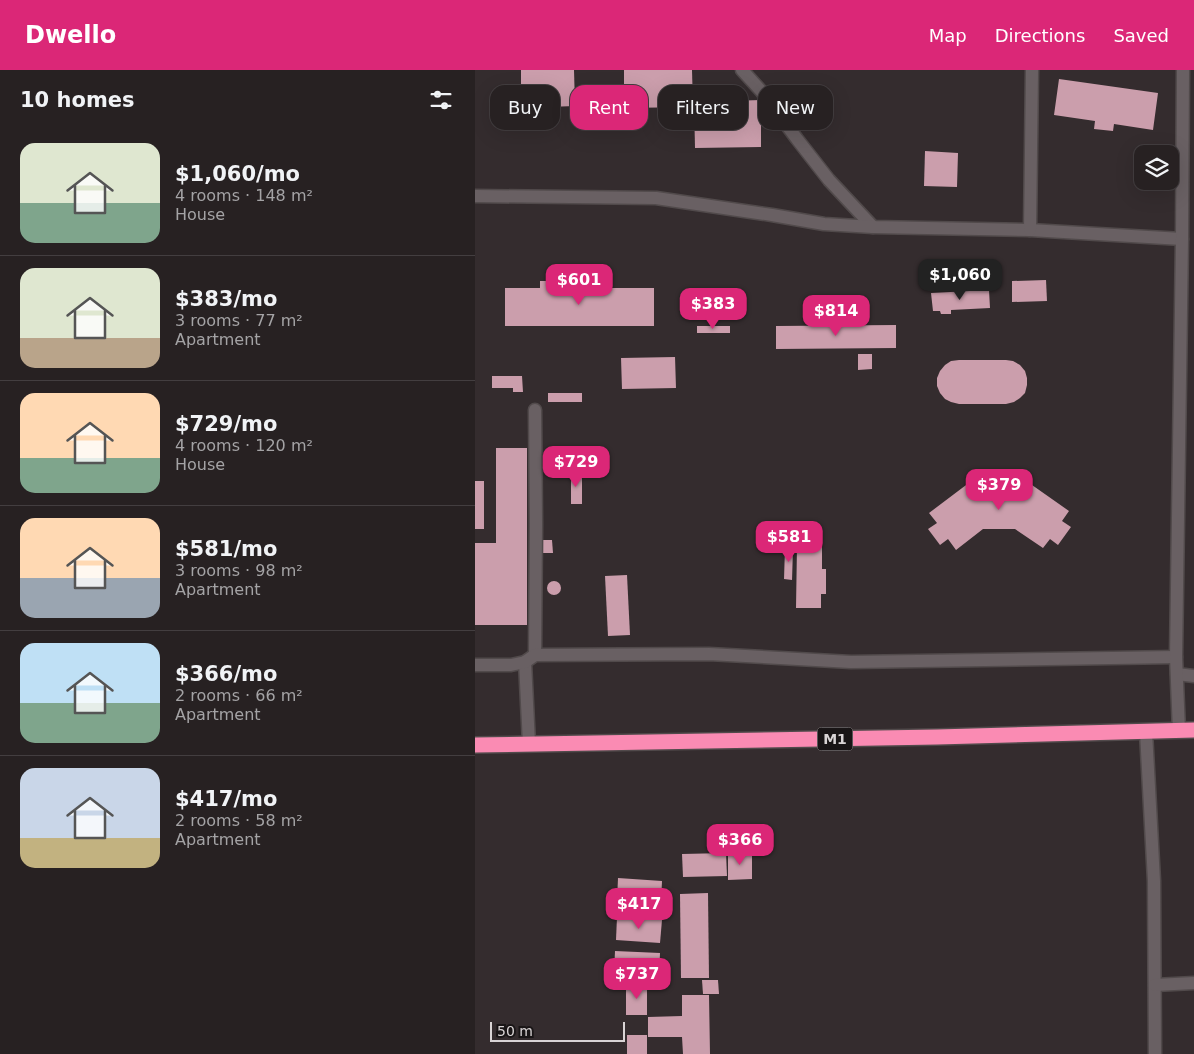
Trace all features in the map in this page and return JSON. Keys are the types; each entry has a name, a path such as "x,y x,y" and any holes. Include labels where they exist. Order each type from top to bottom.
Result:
{"highway":[{"name":"M1","path":"475,745 1194,730"}],"street":[{"path":"742,70 762,92 829,180 873,227"},
{"path":"1030,230 1032,70"},
{"path":"1179,731 1176,656 1183,70"},
{"path":"475,196 656,198 824,224 873,227 1030,230 1182,239"},
{"path":"529,744 530,659 536,524 535,410"},
{"path":"475,665 511,665 530,659 709,654 851,662 1176,656"},
{"path":"1177,674 1194,676"},
{"path":"1146,732 1154,881 1155,1054"},
{"path":"1155,985 1194,983"}],"building":[{"path":"521,70 574,70 574,85 570,85 570,106 560,107 560,85 521,85"},
{"path":"624,70 692,70 692,85 658,85 658,108 648,108 648,85 624,85"},
{"path":"1059,79 1158,93 1153,130 1114,124 1113,131 1094,129 1095,121 1054,115"},
{"path":"748,100 758,100 758,130 761,130 761,147 695,148 695,130 748,130"},
{"path":"925,151 958,153 957,187 924,186"},
{"path":"1046,280 1047,301 1012,302 1012,281"},
{"path":"540,281 561,281 561,288 583,288 583,281 601,281 601,288 654,288 654,326 505,326 505,288 540,288"},
{"path":"989,290 990,308 951,310 951,314 941,314 940,311 933,311 931,293"},
{"path":"896,325 896,348 776,349 776,326"},
{"path":"697,326 730,326 730,333 697,333"},
{"path":"858,354 872,354 872,369 858,370"},
{"path":"675,357 676,388 622,389 621,358"},
{"path":"951,361 1013,361 1025,371 1027,385 1025,393 1014,402 1006,404 959,404 945,399 937,386 937,378 945,365"},
{"path":"492,376 522,376 523,392 513,392 513,388 492,388"},
{"path":"548,393 582,393 582,402 548,402"},
{"path":"496,448 527,448 527,625 475,625 475,543 496,543"},
{"path":"571,472 582,472 582,504 571,504"},
{"path":"982,473 1015,473 1069,511 1062,521 1071,527 1058,545 1050,539 1043,548 1015,529 983,529 956,550 948,539 940,545 928,529 937,523 929,513"},
{"path":"475,481 484,481 484,529 475,529"},
{"path":"543,540 552,540 553,553 543,553"},
{"path":"797,546 822,546 822,569 826,569 826,594 821,594 821,608 796,608"},
{"path":"785,547 793,548 792,580 784,579"},
{"path":"627,575 630,635 608,636 605,576"},
{"path":"551,581 557,581 561,588 557,595 551,595 547,591 547,585"},
{"path":"726,853 727,876 683,877 682,854"},
{"path":"728,853 752,853 752,879 728,880"},
{"path":"618,878 662,881 661,903 617,901"},
{"path":"708,893 709,978 681,978 680,894"},
{"path":"617,917 662,920 660,943 616,940"},
{"path":"615,951 660,953 659,976 614,973"},
{"path":"702,980 718,980 719,994 703,994"},
{"path":"626,985 647,985 647,1015 626,1015"},
{"path":"682,995 709,995 710,1054 683,1054 682,1037 648,1037 648,1017 682,1016"},
{"path":"627,1035 647,1035 647,1054 627,1054"}]}
